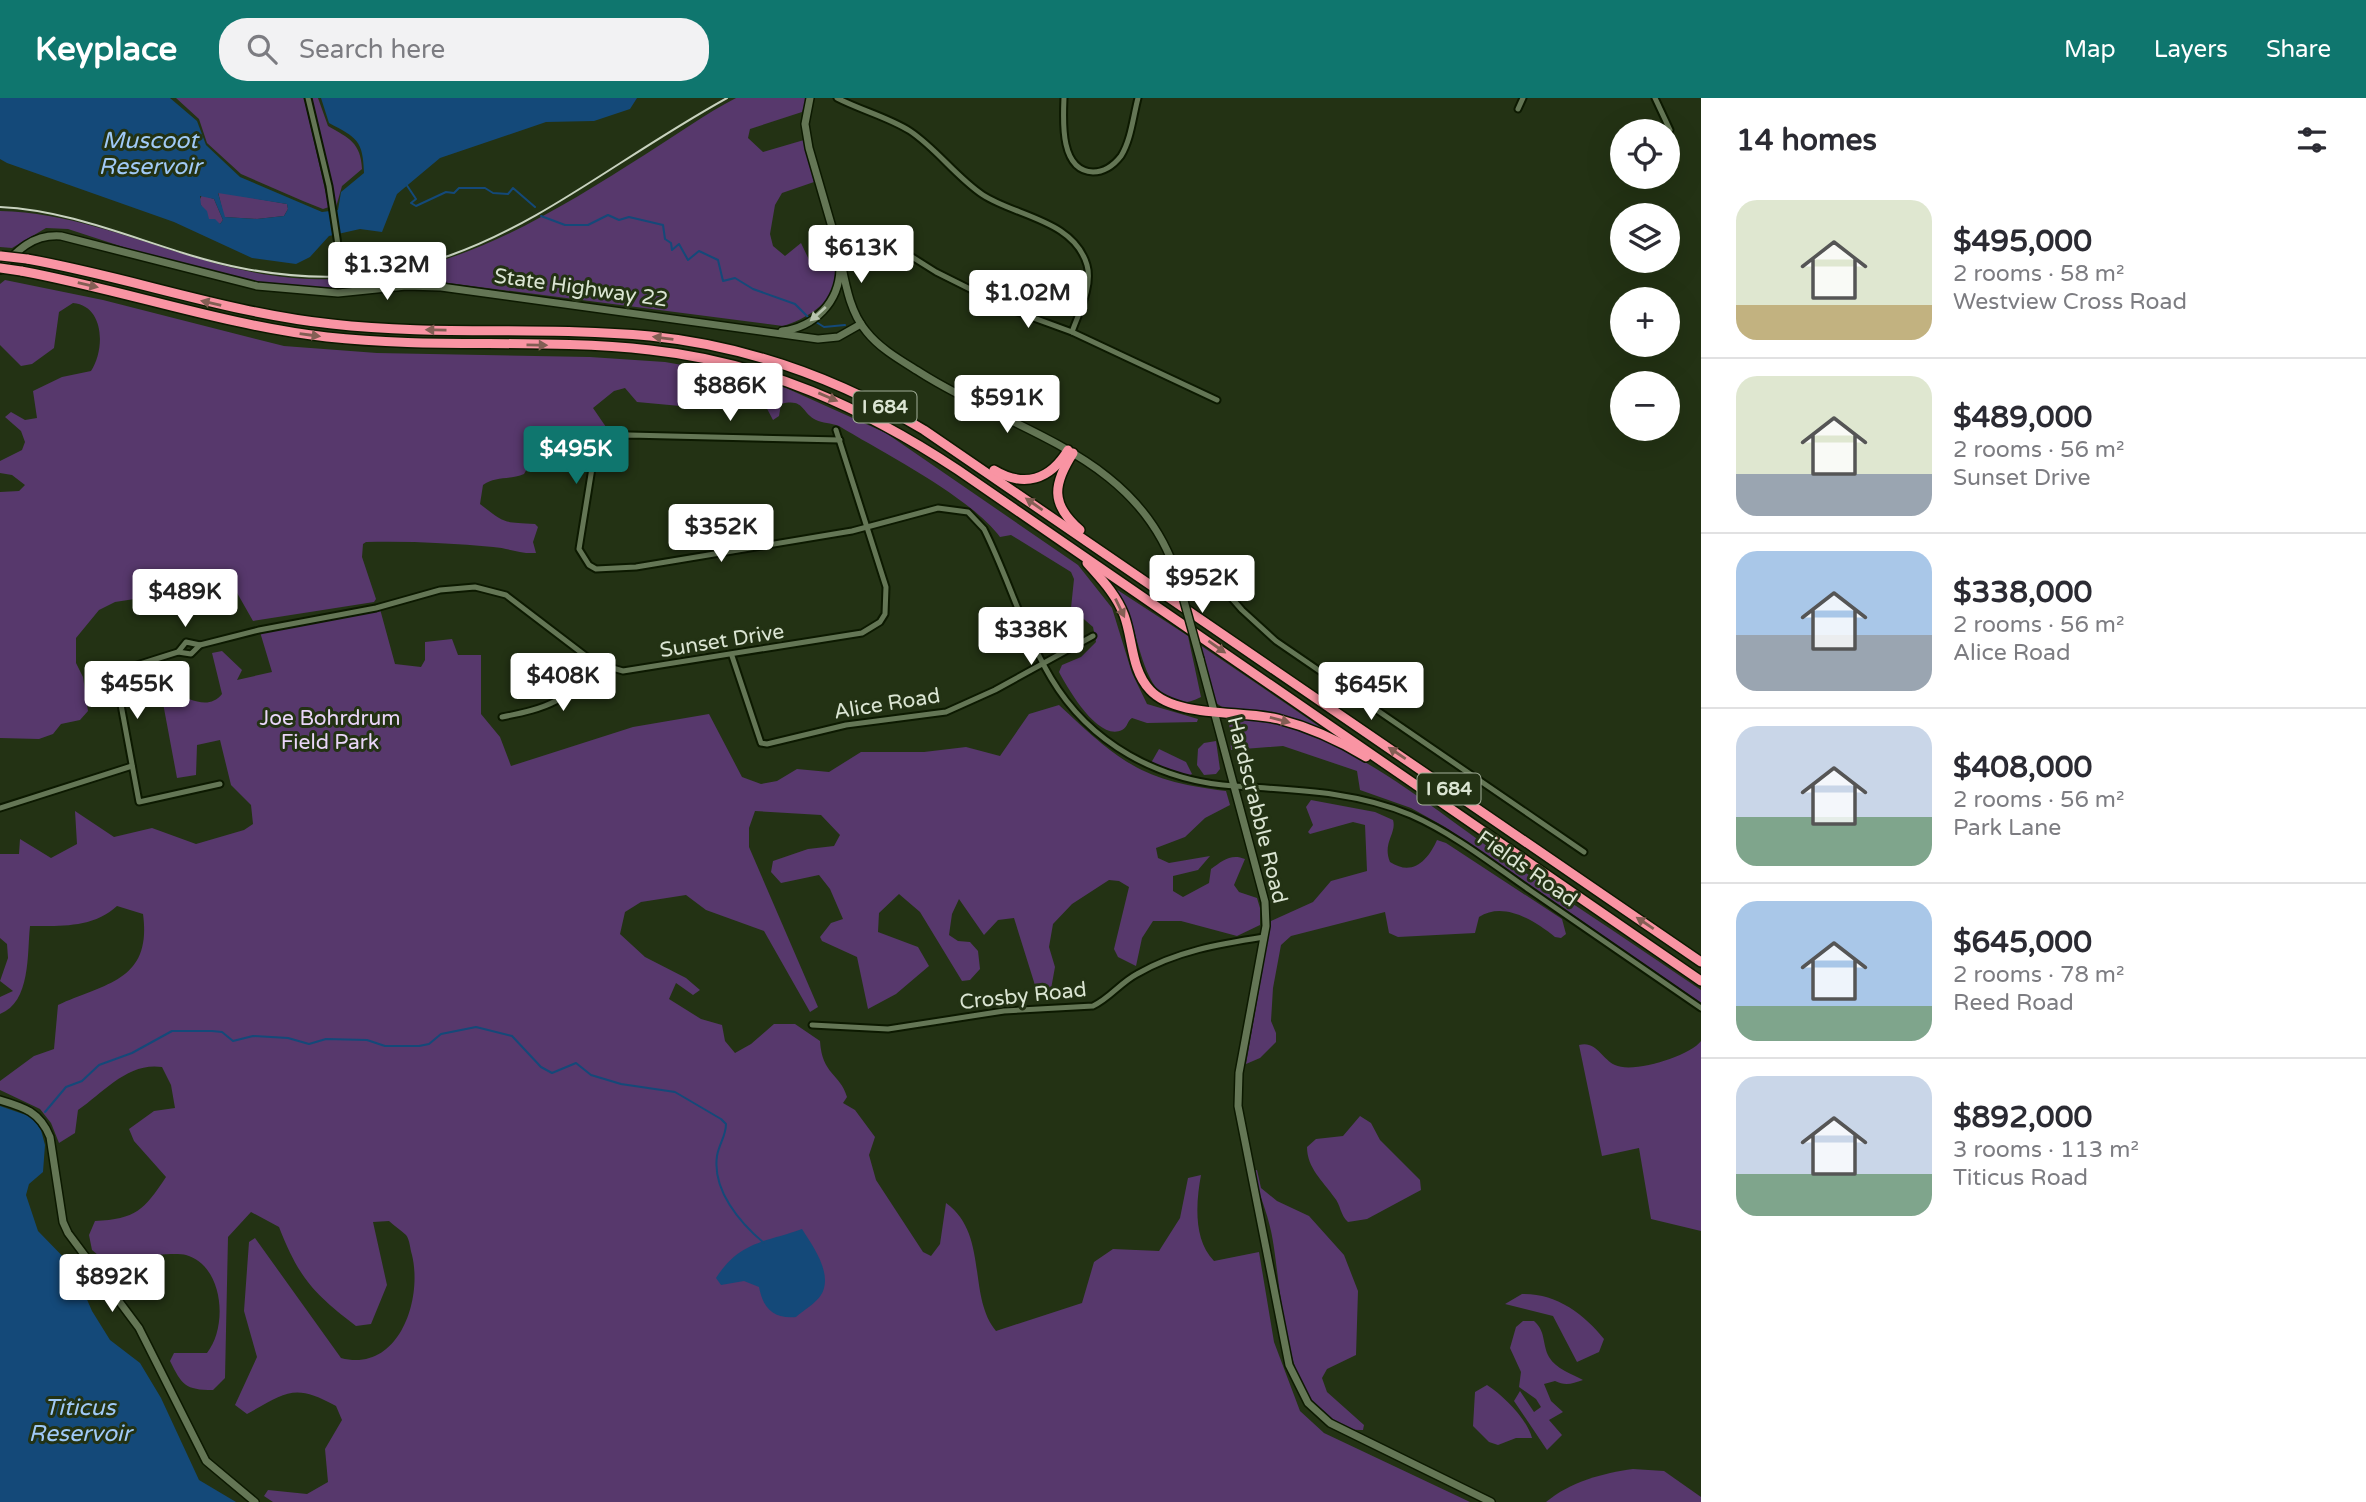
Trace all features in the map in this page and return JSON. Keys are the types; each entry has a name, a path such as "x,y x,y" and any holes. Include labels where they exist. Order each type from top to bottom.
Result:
{"highway":[{"name":"I 684","path":"1,256 27,259 234,308 308,321 380,328 635,335 719,348 785,365 849,389 909,421 963,456 1701,962"},
{"name":"I 684","path":"0,269 21,271 231,321 305,334 379,341 633,348 683,354 749,369 813,390 872,418 944,461 1701,981"},
{"path":"963,456 976,459 1008,478 1023,481 1036,479 1052,471 1070,451"},
{"path":"1070,451 1060,476 1058,496 1066,517 1090,543"},
{"path":"1080,553 1111,590 1121,608 1138,671 1151,691 1177,706 1249,713 1290,723 1385,763"}],"main road":[{"path":"757,330 825,339 838,337 861,324 807,140 805,121 810,98"},
{"name":"State Highway 22","path":"0,269 30,242 46,236 61,236 247,285 338,293 406,286 440,287 757,330"},
{"path":"757,330 795,329 818,316 828,305 838,285 839,254"},
{"name":"Hardscrabble Road","path":"861,324 878,343 935,382 1070,451 1110,476 1134,499 1154,526 1174,565 1262,888 1266,914 1264,937 1239,1073 1238,1106 1293,1376 1308,1403 1330,1423 1491,1502"},
{"path":"0,1100 26,1108 45,1125 52,1150 63,1222 68,1233 139,1328 206,1461 255,1502"}],"street":[{"path":"308,98 334,211 342,271"},
{"path":"837,98 911,132 979,192 1041,220 1067,238 1084,258 1088,270 1085,297 1072,332"},
{"path":"1064,98 1065,132 1071,158 1083,170 1094,172 1110,167 1123,153 1138,98"},
{"path":"1518,109 1522,98"},
{"path":"1655,98 1665,119"},
{"path":"842,264 870,254 901,250 936,272 1012,310 1072,332 1217,400"},
{"name":"Sunset Drive","path":"132,766 117,678 122,669 178,652 186,642 200,645 259,630 376,608 440,590 475,587 506,596 595,663 623,671 848,637 872,629 885,614 886,587 836,430"},
{"path":"840,440 620,435 600,441 596,445 579,549 585,561 596,569 636,567 867,526"},
{"name":"Fields Road","path":"867,526 938,508 961,509 975,516 996,553 1043,663 1080,717 1117,748 1146,765 1177,777 1234,786 1344,796 1410,814 1453,837 1701,1008"},
{"path":"1174,565 1191,560 1200,562 1242,610 1276,641 1584,852"},
{"name":"Alice Road","path":"732,656 756,731 761,743 766,744 846,725 946,712 1093,636"},
{"path":"178,652 191,654 200,645"},
{"path":"502,717 554,703 573,691 595,663"},
{"path":"0,808 132,766 139,802 220,784"},
{"name":"Crosby Road","path":"812,1026 888,1029 1004,1011 1093,1006 1105,1000 1135,975 1176,955 1264,937"}],"green space":[{"path":"176,98 304,98 329,207 323,209 241,174 207,143 199,119"},
{"path":"312,98 318,98 328,126 352,142 361,160 362,169 342,186 336,207"},
{"path":"736,98 807,98 802,112 750,129 748,138 763,152 804,140 814,182 782,193 775,205 770,234 773,246 785,256 801,243 812,266 833,263 836,275 835,285 823,304 803,318 783,326 441,282 329,288 262,283 196,269 68,229 46,228 12,248 0,247 0,211 33,213 64,219 252,272 309,279 362,277 412,269 460,254 553,210"},
{"path":"218,192 287,204 288,209 284,216 257,219 224,217"},
{"path":"202,195 214,199 223,220 220,224 208,219 199,201"},
{"path":"5,280 103,300 284,346 377,353 590,357 665,362 745,376 786,388 886,433 1078,565 1112,608 1132,673 1147,704 1198,719 1197,722 1147,723 1132,718 1124,729 1113,732 1094,721 1076,700 1059,672 1062,665 1081,657 1096,642 1093,627 1071,608 1074,579 1071,572 1011,535 1000,537 948,491 839,426 816,420 794,403 781,404 779,416 773,420 764,403 733,392 714,391 706,404 691,407 637,402 625,388 614,391 593,408 606,427 527,452 525,456 528,467 524,474 492,480 483,485 480,504 488,511 505,521 535,524 538,527 533,542 536,553 461,544 366,542 363,544 362,557 376,599 374,602 253,621 232,584 115,602 99,610 76,638 76,663 83,677 88,711 80,720 61,724 53,734 39,739 0,738 0,492 19,491 25,485 12,475 0,473 0,461 22,450 25,442 21,431 5,417 11,412 25,420 37,418 33,391 62,377 91,371 99,352 100,341 96,320 91,312 84,306 73,303 59,312 54,348 32,364 21,366 0,345 0,284"},
{"path":"1116,589 1188,636 1201,697 1186,702 1173,701 1162,695 1154,685 1142,659 1129,616"},
{"name":"Joe Bohrdrum Field Park","path":"380,609 395,664 421,667 425,660 425,642 452,639 458,655 481,655 481,714 500,737 511,766 633,727 709,714 742,777 761,784 777,781 797,769 829,772 861,752 924,752 966,747 1000,756 1029,714 1059,705 1116,755 1134,766 1173,781 1226,791 1230,805 1205,818 1185,837 1156,848 1158,858 1169,863 1210,856 1198,870 1173,876 1173,891 1183,897 1209,883 1211,869 1223,861 1231,857 1245,859 1234,885 1239,892 1257,898 1260,925 1237,936 1181,921 1153,921 1142,938 1136,966 1118,957 1114,949 1129,887 1119,881 1109,880 1072,904 1053,924 1049,947 1055,967 1051,989 1039,998 1014,918 998,920 984,935 959,899 952,914 949,935 958,941 970,942 978,951 980,969 970,980 962,981 920,912 899,894 879,913 878,932 918,947 929,966 896,994 868,1009 857,957 822,941 820,937 831,923 843,919 830,889 819,875 781,883 771,872 773,861 808,849 834,846 840,835 821,815 755,811 749,828 749,847 818,1007 810,1012 764,931 706,910 686,895 641,902 625,912 620,934 645,957 686,978 700,990 693,995 676,983 669,999 701,1019 722,1025 725,1041 735,1053 751,1044 774,1024 795,1024 820,1041 824,1061 847,1097 843,1103 855,1110 875,1137 869,1155 876,1180 923,1252 931,1256 940,1244 946,1203 959,1216 968,1231 973,1248 987,1317 996,1331 1082,1303 1094,1262 1113,1249 1159,1251 1180,1218 1188,1178 1201,1175 1197,1209 1202,1242 1214,1261 1259,1252 1274,1342 1300,1411 1324,1433 1470,1502 273,1502 264,1496 268,1490 307,1494 328,1482 325,1449 342,1420 336,1406 310,1394 291,1393 247,1414 235,1405 257,1357 244,1311 249,1242 255,1238 341,1358 361,1360 378,1355 391,1344 402,1329 409,1312 414,1293 414,1273 408,1239 389,1221 373,1222 387,1285 371,1324 356,1326 309,1283 293,1259 279,1227 251,1212 228,1237 225,1378 213,1390 196,1389 181,1381 170,1361 174,1353 207,1353 218,1328 219,1298 208,1271 199,1261 179,1254 104,1260 92,1250 89,1235 95,1221 120,1218 138,1211 166,1177 134,1141 129,1129 154,1111 175,1108 171,1085 162,1067 138,1069 107,1087 78,1110 75,1133 59,1143 51,1123 40,1109 0,1090 0,1081 34,1056 54,1049 58,1005 108,984 133,966 144,936 143,914 117,906 87,922 30,926 26,976 22,988 10,1008 0,1014 0,997 13,991 0,981 8,958 7,944 0,938 0,854 19,854 20,839 51,858 77,844 75,811 114,837 152,828 196,844 244,830 253,824 251,805 231,785 220,740 197,745 196,775 177,778 160,687 159,675 163,668 171,666 189,699 211,702 222,694 212,653 222,651 242,670 237,680 272,672 260,632"},
{"path":"1200,645 1335,737 1266,713 1222,707 1216,703"},
{"path":"1234,719 1271,722 1309,734 1386,775 1492,850 1701,990 1701,1003 1445,827 1411,808 1360,790 1357,771 1283,746 1231,750 1229,722"},
{"path":"1216,741 1220,769 1216,774 1204,775 1197,765 1198,749 1204,743"},
{"path":"1159,749 1186,762 1192,774 1188,776 1151,763"},
{"path":"1311,800 1375,812 1393,820 1388,855 1390,862 1398,866 1413,867 1424,860 1437,840 1446,843 1562,919 1566,934 1561,938 1555,937 1529,919 1499,911 1479,917 1475,933 1398,937 1389,933 1385,912 1291,936 1281,945 1273,988 1271,1021 1276,1042 1260,1058 1246,1064 1271,921 1313,902 1331,881 1367,871 1365,825 1353,822 1310,834 1308,832 1313,825 1306,807"},
{"path":"1701,1041 1701,1231 1651,1219 1639,1148 1602,1156 1579,1045 1590,1045 1615,1065 1634,1067 1674,1058"},
{"path":"1360,1116 1371,1123 1380,1140 1420,1180 1421,1190 1367,1219 1348,1222 1313,1168 1307,1147 1316,1139 1343,1136"},
{"path":"1257,1170 1261,1188 1277,1201 1309,1216 1344,1255 1358,1291 1356,1355 1327,1369 1322,1378 1327,1392 1364,1425 1363,1430 1336,1425 1316,1408 1301,1383 1284,1318 1271,1231 1252,1171"},
{"path":"1522,1294 1558,1301 1588,1321 1604,1339 1599,1352 1577,1362 1553,1316 1505,1304"},
{"path":"1523,1321 1534,1321 1538,1325 1549,1357 1556,1365 1583,1380 1569,1384 1555,1381 1544,1384 1551,1401 1563,1412 1549,1420 1562,1435 1547,1450 1514,1401 1520,1391 1534,1412 1541,1407 1536,1399 1519,1387 1521,1372 1510,1348 1516,1327"},
{"path":"1487,1385 1514,1408 1532,1438 1516,1438 1498,1445 1489,1442 1473,1426 1475,1392"},
{"path":"1633,1469 1664,1471 1701,1497 1701,1502 1546,1502 1565,1489 1587,1480"}],"water":[{"name":"Muscoot Reservoir","path":"0,98 170,98 197,121 206,145 240,177 322,212 338,210 341,192 364,173 362,153 357,141 329,123 321,98 637,98 630,109 594,121 546,122 440,158 397,194 382,232 360,229 329,236 310,257 296,264 252,258 174,222 0,159","holes":["218,193 287,204 288,209 284,216 257,219 225,217","200,196 214,199 223,220 220,224 215,219 209,219 207,211 201,205"]},
{"name":"Titicus Reservoir","path":"0,1106 32,1117 41,1130 45,1145 43,1172 29,1184 26,1195 38,1231 73,1267 92,1311 110,1340 140,1363 161,1398 199,1480 236,1502 0,1502"},
{"path":"802,1229 816,1251 825,1278 819,1298 796,1317 781,1316 770,1311 763,1301 759,1287 744,1281 721,1285 716,1278 743,1250"}],"waterway":[{"path":"406,184 416,199 411,203 416,206 446,192 454,193 459,188 485,188 493,193 508,194 513,188 535,207"},
{"path":"541,216 565,225 588,225 608,215 619,220 629,217 663,225 665,239 671,243 672,250 679,244 688,260 699,251 718,260 723,281 735,278 753,289 795,304 809,318"},
{"path":"816,322 824,327 845,325"},
{"path":"45,1112 66,1087 82,1081 99,1065 132,1053 172,1031 222,1032 233,1041 253,1036 288,1038 309,1044 326,1039 367,1040 385,1046 419,1046 429,1044 441,1034 476,1027 512,1036 541,1067 552,1073 576,1063 591,1075 621,1084 675,1092 721,1119 726,1124 717,1156 717,1169 723,1193 737,1216 764,1243"}],"railway":[{"path":"0,207 62,216 241,268 316,277 383,272 444,257 500,234 555,204 727,98"}]}
